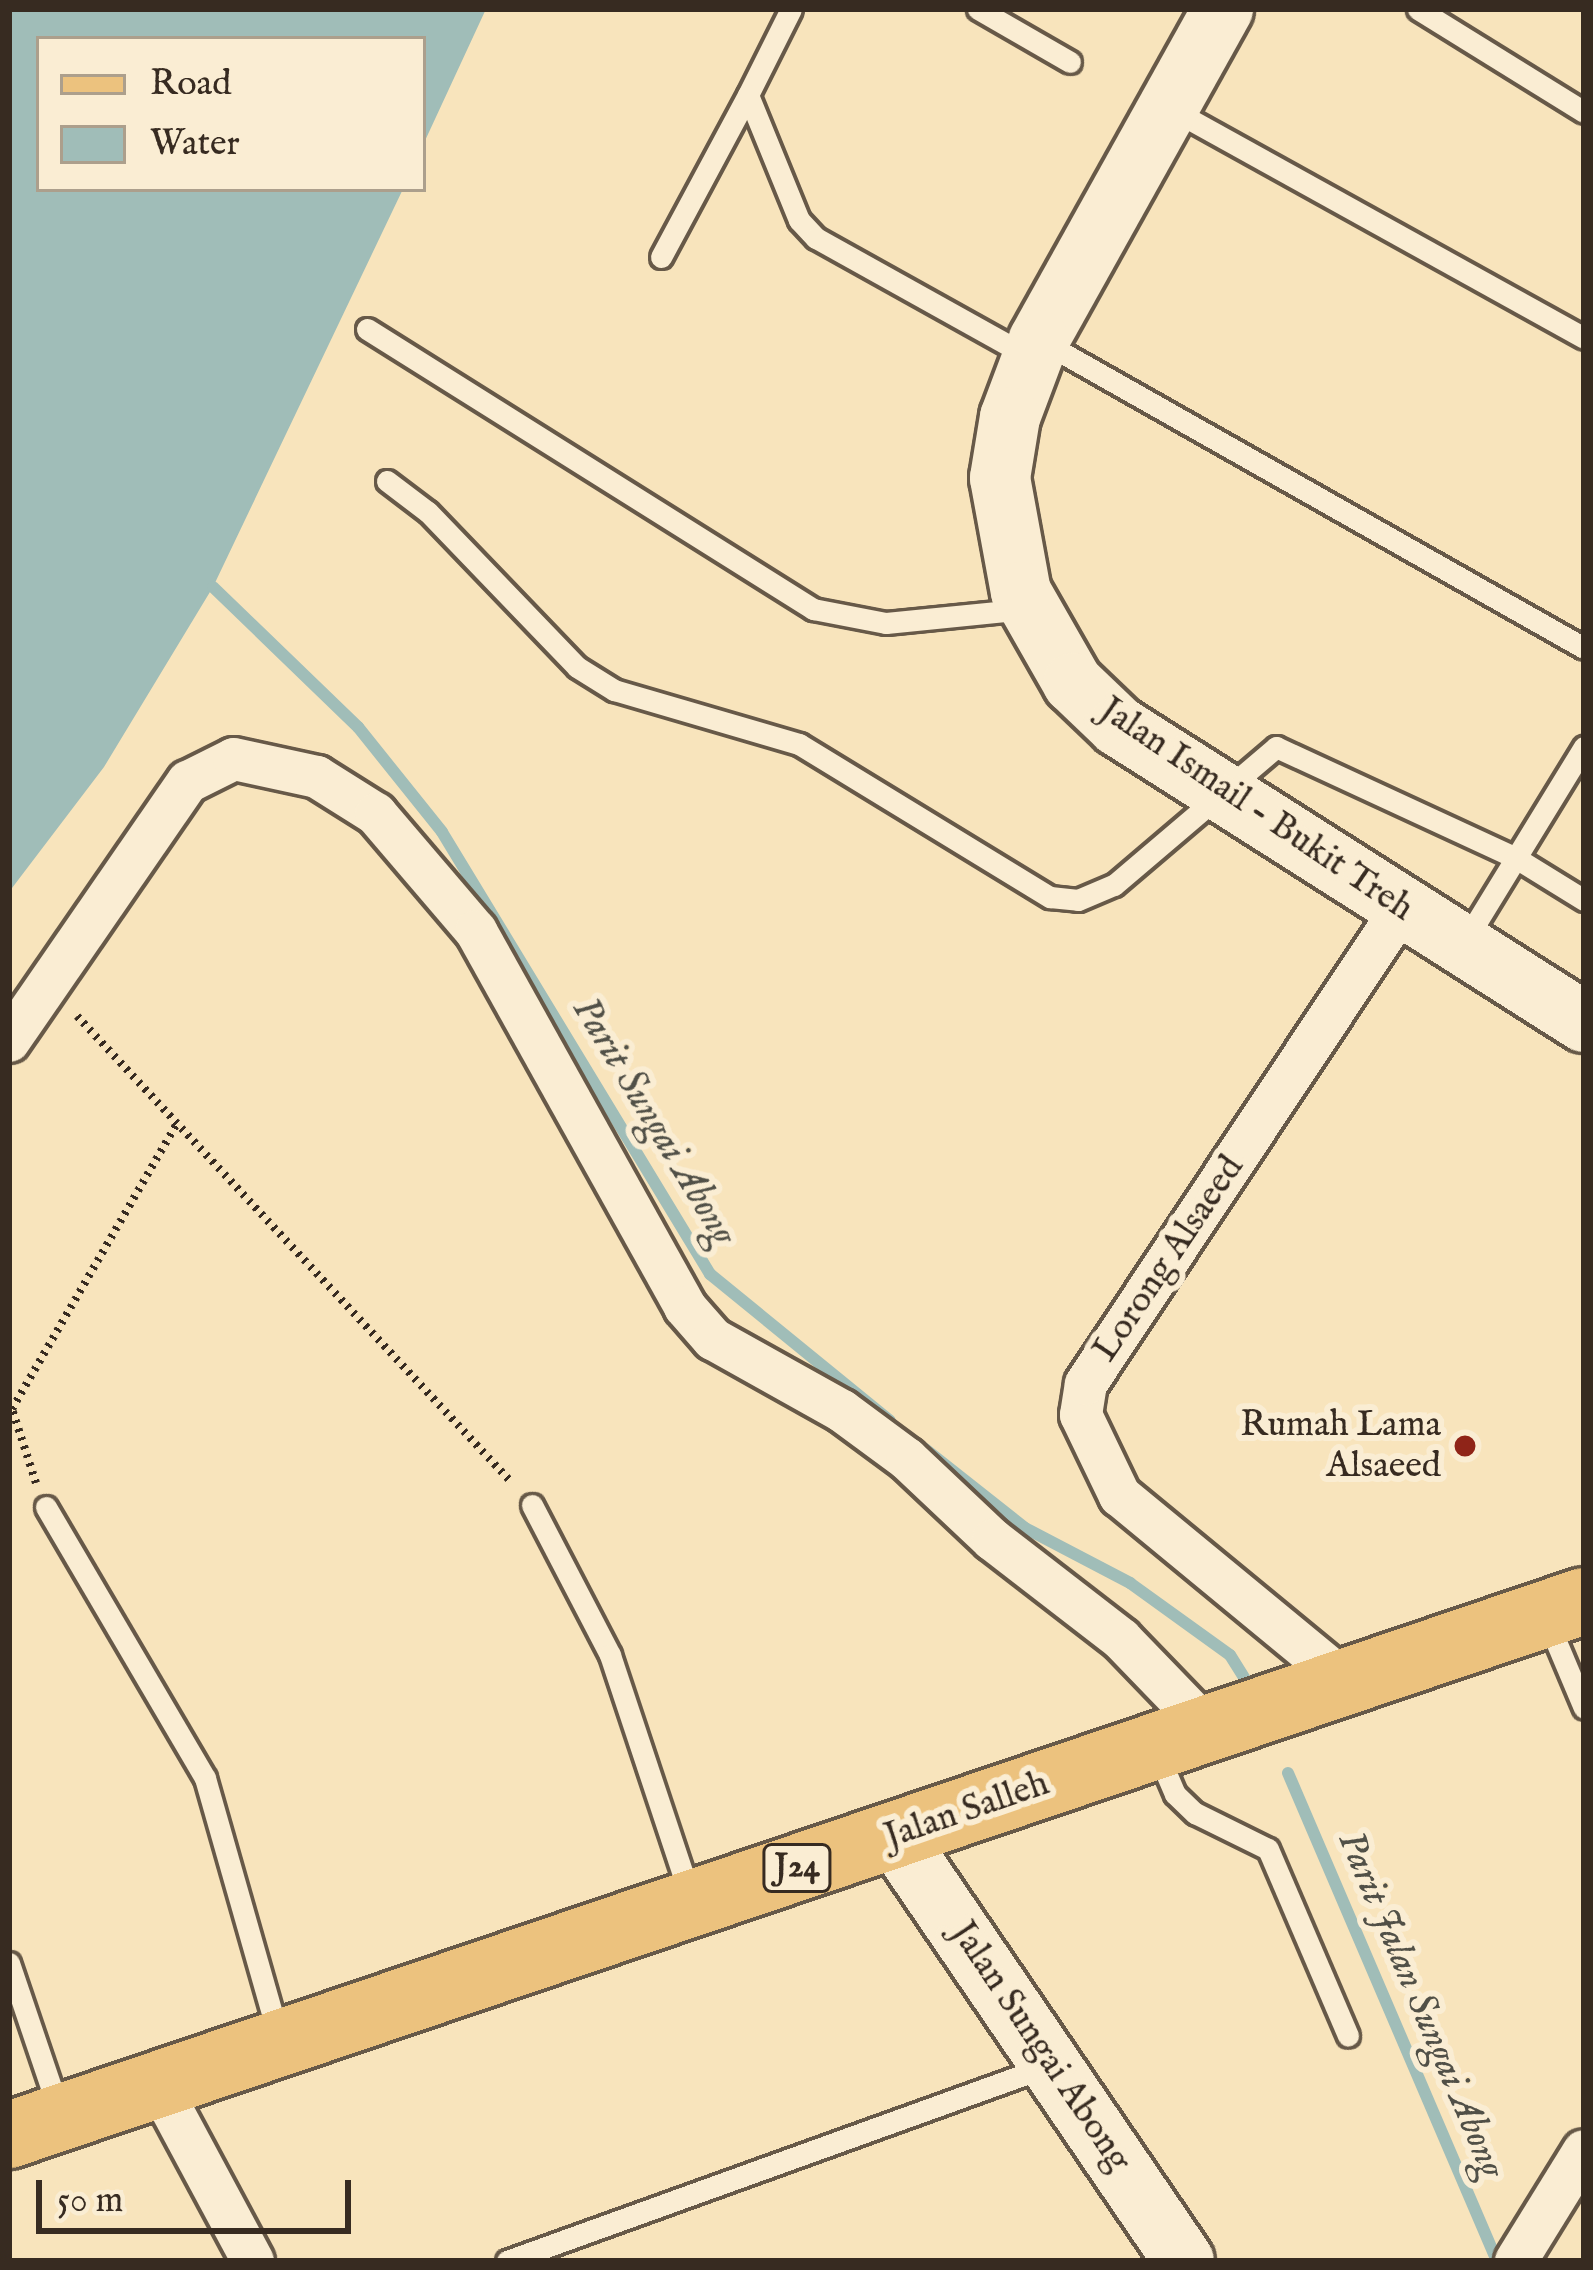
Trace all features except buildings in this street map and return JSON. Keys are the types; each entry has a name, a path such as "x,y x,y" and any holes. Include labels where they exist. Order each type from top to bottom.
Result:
{"main road":[{"name":"Jalan Salleh","path":"35,2126 1564,1608"}],"street":[{"name":"Jalan Ismail - Bukit Treh","path":"1223,9 1035,349 1000,478 1030,608 1073,683 1118,727 1584,1022"},
{"path":"9,1041 188,782 234,759 317,777 376,814 476,932 685,1307 713,1339 842,1411 907,1459 993,1540 1120,1639 1182,1738"},
{"name":"Lorong Alsaeed","path":"1346,1682 1120,1496 1092,1451 1081,1415 1086,1384 1402,908"},
{"name":"Jalan Sungai Abong","path":"894,1835 1056,2063 1184,2261"},
{"path":"158,2084 253,2261"},
{"path":"1518,2255 1584,2151"}],"lane":[{"path":"661,257 791,9"},
{"path":"978,9 1070,62"},
{"path":"1418,9 1584,112"},
{"path":"748,95 799,220 816,238 1035,349 1584,648"},
{"path":"1166,106 1584,338"},
{"path":"367,329 813,610 886,623 1030,608"},
{"path":"387,481 428,512 523,619 614,690 799,744 1050,897 1078,900 1114,885 1223,794 1262,751 1290,749 1516,858 1584,900"},
{"path":"1463,945 1584,747"},
{"path":"532,1505 610,1655 692,1903"},
{"path":"46,1507 206,1778 281,2043"},
{"path":"1564,1608 1584,1708"},
{"path":"1182,1738 1175,1794 1195,1813 1268,1849 1348,2036"},
{"path":"9,1963 35,2126"},
{"path":"507,2261 1056,2063"}],"path":[{"path":"47,984 532,1505"},
{"path":"46,1507 12,1409 177,1124"}],"water":[{"path":"9,9 486,9 426,139 426,36 36,36 36,192 402,192 213,587 104,767 9,892"}],"waterway":[{"name":"Parit Sungai Abong","path":"213,587 358,727 442,832 710,1274 890,1421"},
{"name":"Parit Sungai Abong","path":"925,1449 1025,1528 1130,1583 1230,1655 1247,1682"},
{"name":"Parit Jalan Sungai Abong","path":"1288,1773 1497,2261"}],"place":[{"name":"Rumah Lama Alsaeed","path":"1465,1446"}]}
